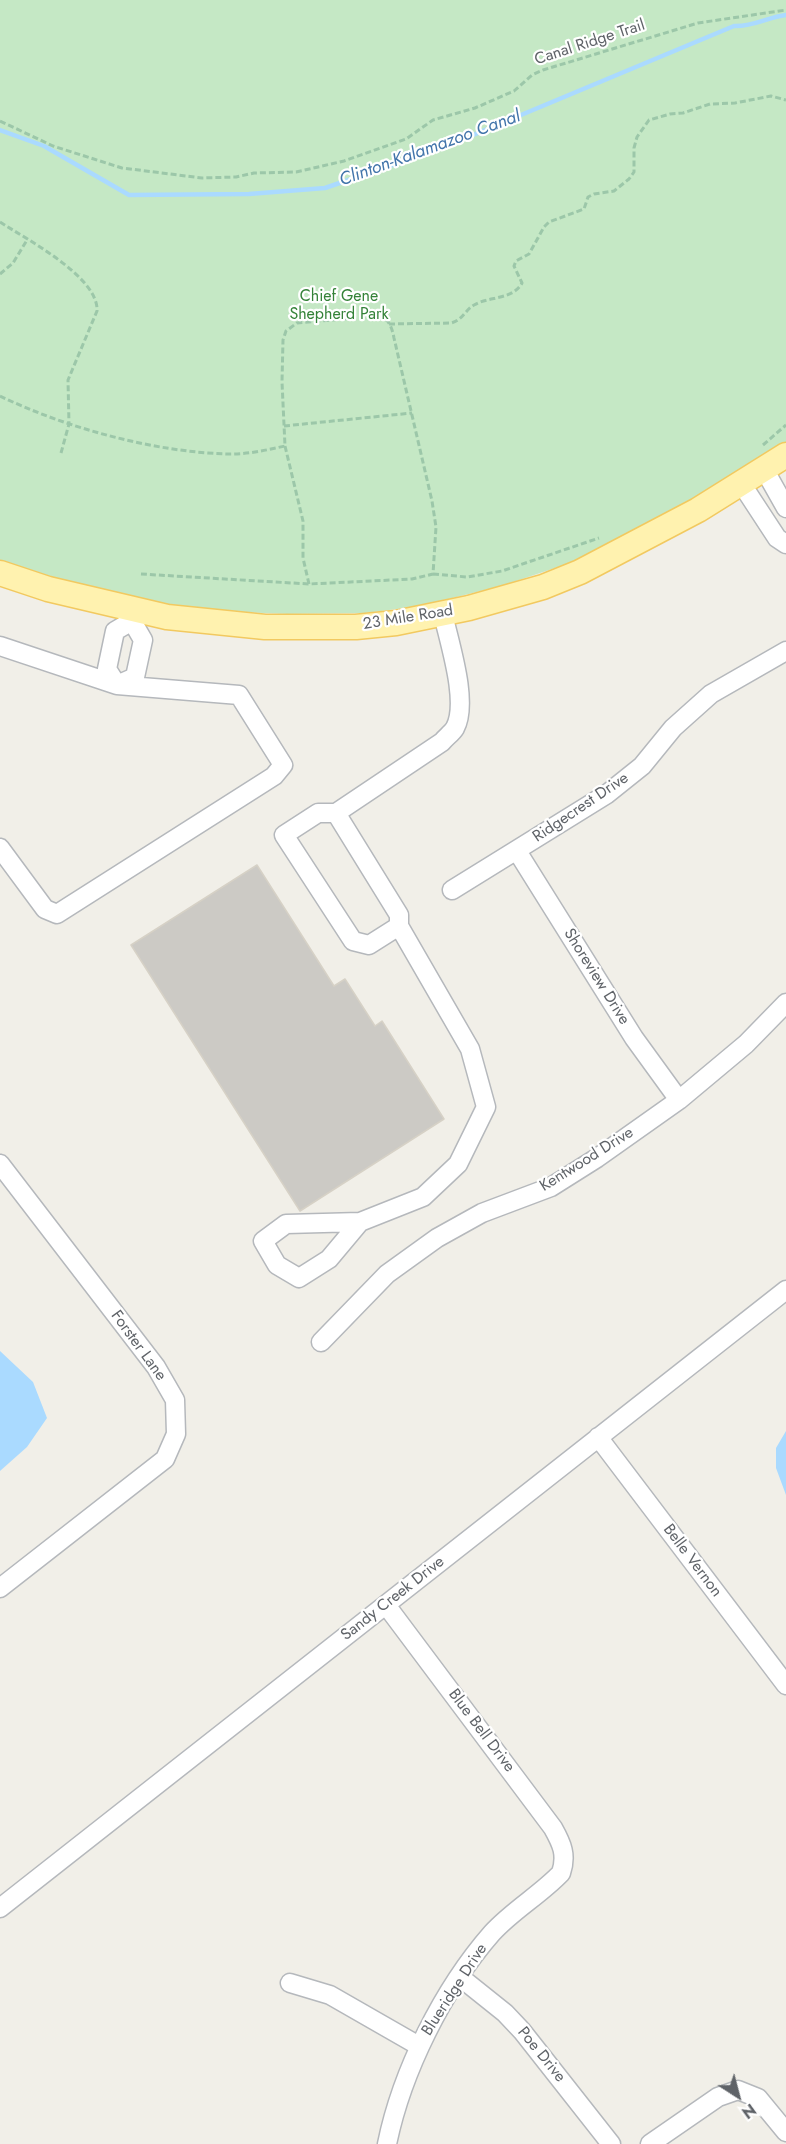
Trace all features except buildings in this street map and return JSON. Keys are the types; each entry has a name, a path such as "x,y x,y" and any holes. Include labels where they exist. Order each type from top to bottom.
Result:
{"main road":[{"name":"23 Mile Road","path":"0,573 132,615 265,627 356,627 396,623 470,608 522,593 580,572 698,510 741,483 760,460 786,455"}],"street":[{"path":"760,460 786,508"},
{"path":"741,483 777,538 786,544"},
{"path":"399,926 369,945 353,941 284,835 318,813 336,813 442,742 454,729 459,716 461,700 442,614"},
{"path":"132,615 143,640 140,656 135,677 117,685 107,669 110,652 115,631 132,615"},
{"path":"0,646 117,685 239,695 284,765 274,776 57,914 45,909 0,848"},
{"name":"Ridgecrest Drive","path":"452,890 607,794 642,766 673,728 711,694 786,651"},
{"path":"336,813 395,905 399,915 399,926 470,1049 486,1107 458,1164 423,1197 360,1222 286,1224 263,1241 277,1265 299,1278 328,1259 360,1222"},
{"name":"Shoreview Drive","path":"517,851 628,1028 679,1100"},
{"name":"Kentwood Drive","path":"321,1342 387,1274 437,1238 482,1213 550,1186 597,1158 679,1100 746,1044 786,1004"},
{"name":"Forster Lane","path":"0,1164 156,1367 175,1400 176,1434 165,1459 0,1588"},
{"name":"Sandy Creek Drive","path":"0,1908 786,1290"},
{"name":"Belle Vernon","path":"598,1437 786,1685"},
{"name":"Blue Bell Drive","path":"386,1605 553,1828 562,1846 565,1863"},
{"name":"Blueridge Drive","path":"387,2144 400,2096 419,2046 460,1977 492,1933 554,1880 561,1873 565,1863"},
{"name":"Poe Drive","path":"460,1977 505,2013 522,2031 611,2144"},
{"path":"290,1983 330,1995 419,2046"},
{"path":"650,2144 718,2097 738,2090 758,2098 786,2132"}],"path":[{"name":"Canal Ridge Trail","path":"0,120 54,146 122,168 202,178 296,172 344,161 406,139 433,120 475,108 514,91 532,75 543,70 698,23 786,10"},
{"path":"389,324 452,323 460,319 474,304 507,296 521,286 522,283 514,266 516,261 529,254 549,222 584,209 587,199 594,194 614,191 629,179 634,172 633,148 637,137 649,120 670,114 683,114 710,104 735,103 771,96 786,100"},
{"path":"0,222 77,274 92,291 97,302 96,311 68,380 69,424 61,453"},
{"path":"0,274 13,263 27,240"},
{"path":"309,584 303,558 303,521 285,446 283,340 286,330 297,323 365,316 381,316 389,324 394,338 436,527 433,574"},
{"path":"0,396 43,416 156,446 232,454 285,446"},
{"path":"284,426 412,413"},
{"path":"760,460 786,425"},
{"path":"141,574 309,584 412,579 433,574 467,577 502,571 601,537"}],"green space":[{"name":"Chief Gene Shepherd Park","path":"0,0 786,0 786,447 633,536 561,566 501,586 420,606 366,613 287,614 168,609 0,565"}],"water":[{"path":"0,1351 33,1382 47,1418 27,1447 0,1471"},
{"path":"786,1431 786,1495 776,1468 776,1448"}],"waterway":[{"name":"Clinton-Kalamazoo Canal","path":"0,130 44,146 129,195 249,194 325,188 442,148 734,26 748,25 786,15"}]}
